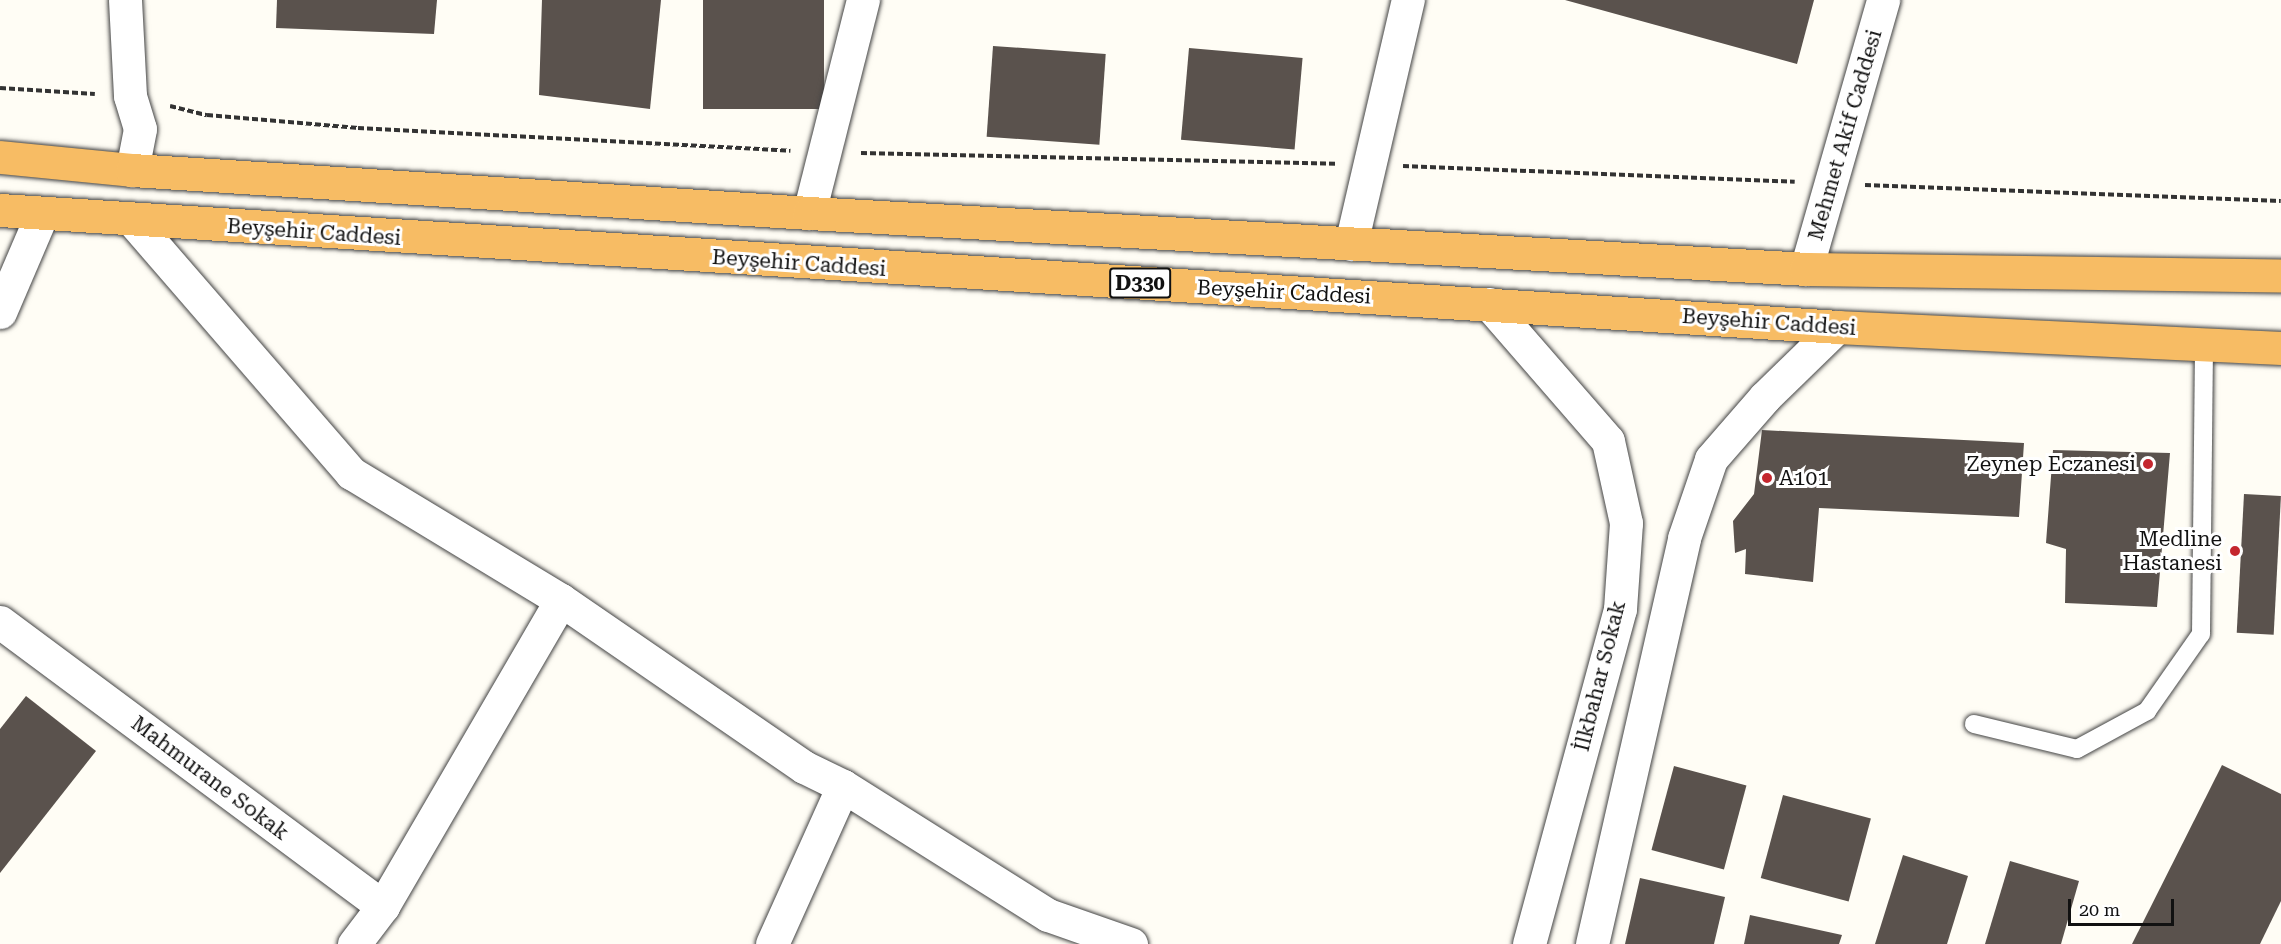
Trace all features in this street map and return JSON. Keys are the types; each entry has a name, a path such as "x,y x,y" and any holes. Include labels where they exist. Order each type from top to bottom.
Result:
{"highway":[{"path":"0,157 132,170 809,213 1806,269 2281,276"},
{"name":"Beyşehir Caddesi","path":"0,210 1837,327 2281,348"}],"street":[{"path":"125,0 130,96 140,129 132,170"},
{"path":"809,213 863,0"},
{"path":"1351,244 1408,0"},
{"name":"Mehmet Akif Caddesi","path":"1806,269 1883,0"},
{"path":"0,312 42,214"},
{"path":"132,220 351,473 561,600 804,767 843,786 1048,915 1131,944"},
{"name":"İlkbahar Sokak","path":"1489,304 1608,441 1626,523 1620,609 1529,944"},
{"path":"1592,944 1684,538 1711,459 1765,397 1837,327"},
{"path":"354,944 383,906 561,600"},
{"name":"Mahmurane Sokak","path":"0,622 383,906"},
{"path":"772,944 843,786"}],"lane":[{"path":"1974,724 2076,749 2147,711 2201,634 2204,343"}],"path":[{"path":"0,88 130,96 207,115 358,128 825,152 1370,165 2281,201"}],"building":[{"path":"277,0 437,0 434,34 276,28"},
{"path":"542,0 661,0 650,109 539,95"},
{"path":"703,0 824,0 824,109 703,109"},
{"path":"1565,0 1814,0 1797,64"},
{"path":"993,46 1106,54 1099,145 987,137"},
{"path":"1189,48 1303,58 1295,150 1181,140"},
{"path":"1762,430 2024,443 2019,517 1819,508 1813,582 1745,574 1746,549 1735,553 1733,521 1754,494"},
{"path":"2053,450 2170,453 2157,607 2065,603 2066,549 2046,543"},
{"path":"2244,494 2281,496 2274,635 2237,633"},
{"path":"26,696 96,751 0,873 0,729"},
{"path":"2222,765 2281,794 2281,901 2260,944 2132,944"},
{"path":"1674,766 1746,785 1724,869 1651,850"},
{"path":"1783,795 1871,819 1849,902 1761,878"},
{"path":"1903,855 1968,876 1947,944 1875,944"},
{"path":"2010,861 2079,881 2061,944 1985,944"},
{"path":"1640,878 1725,897 1714,944 1625,944"},
{"path":"1750,915 1842,935 1839,944 1744,944"}],"place":[{"name":"Zeynep Eczanesi","path":"2148,464"},
{"name":"A101","path":"1767,478"},
{"name":"Medline Hastanesi","path":"2235,551"}]}
